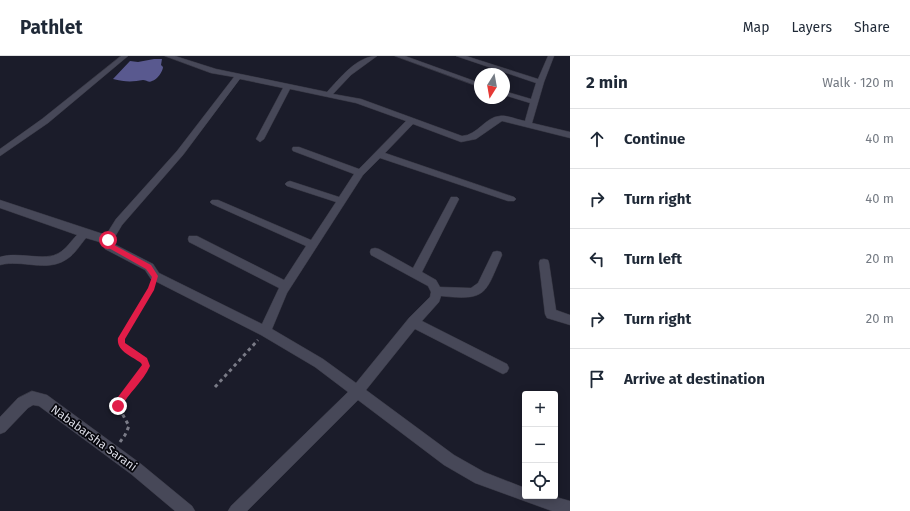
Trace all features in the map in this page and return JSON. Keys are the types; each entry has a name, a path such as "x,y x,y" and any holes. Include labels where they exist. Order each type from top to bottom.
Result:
{"street":[{"path":"0,153 45,121 125,56"},
{"path":"168,56 197,67 238,77 358,101 452,137 469,139 495,120 501,118 570,135"},
{"path":"329,94 348,73 374,56"},
{"path":"398,56 474,83"},
{"path":"459,56 540,82"},
{"path":"528,124 540,82 551,56"},
{"path":"238,77 180,153 119,222 108,240 109,246 149,267 155,276 265,331 319,363 449,460 480,478 522,494"},
{"path":"260,139 287,87"},
{"path":"510,94 534,102"},
{"path":"265,331 286,286 360,173 411,121"},
{"path":"296,149 360,173"},
{"path":"379,154 511,199"},
{"path":"290,184 342,202"},
{"path":"415,275 454,199"},
{"path":"215,202 313,245"},
{"path":"0,204 56,222 83,234 108,240"},
{"path":"0,261 17,257 45,261 55,260 63,256 83,234"},
{"path":"193,239 286,286"},
{"path":"236,511 357,392 414,322 435,299 437,291 432,283 374,252"},
{"path":"437,291 474,293 482,288 497,255"},
{"path":"544,263 551,314 570,320"},
{"path":"414,322 503,368"},
{"name":"Nababarsha Sarani","path":"0,427 23,403 32,398 42,400 161,488 187,511"},
{"path":"536,499 570,509"}],"path":[{"path":"113,452 130,426 129,420 120,411 118,406 146,366 145,360 124,347 121,343 122,338 151,288 155,276"},
{"path":"215,387 265,331"}],"water":[{"path":"162,59 161,65 163,67 156,79 150,82 143,80 121,81 113,79 130,61 138,62"}],"route":[{"path":"108,240 109,246 149,267 155,276 151,288 122,338 121,343 124,347 145,360 146,366 118,406"}]}
